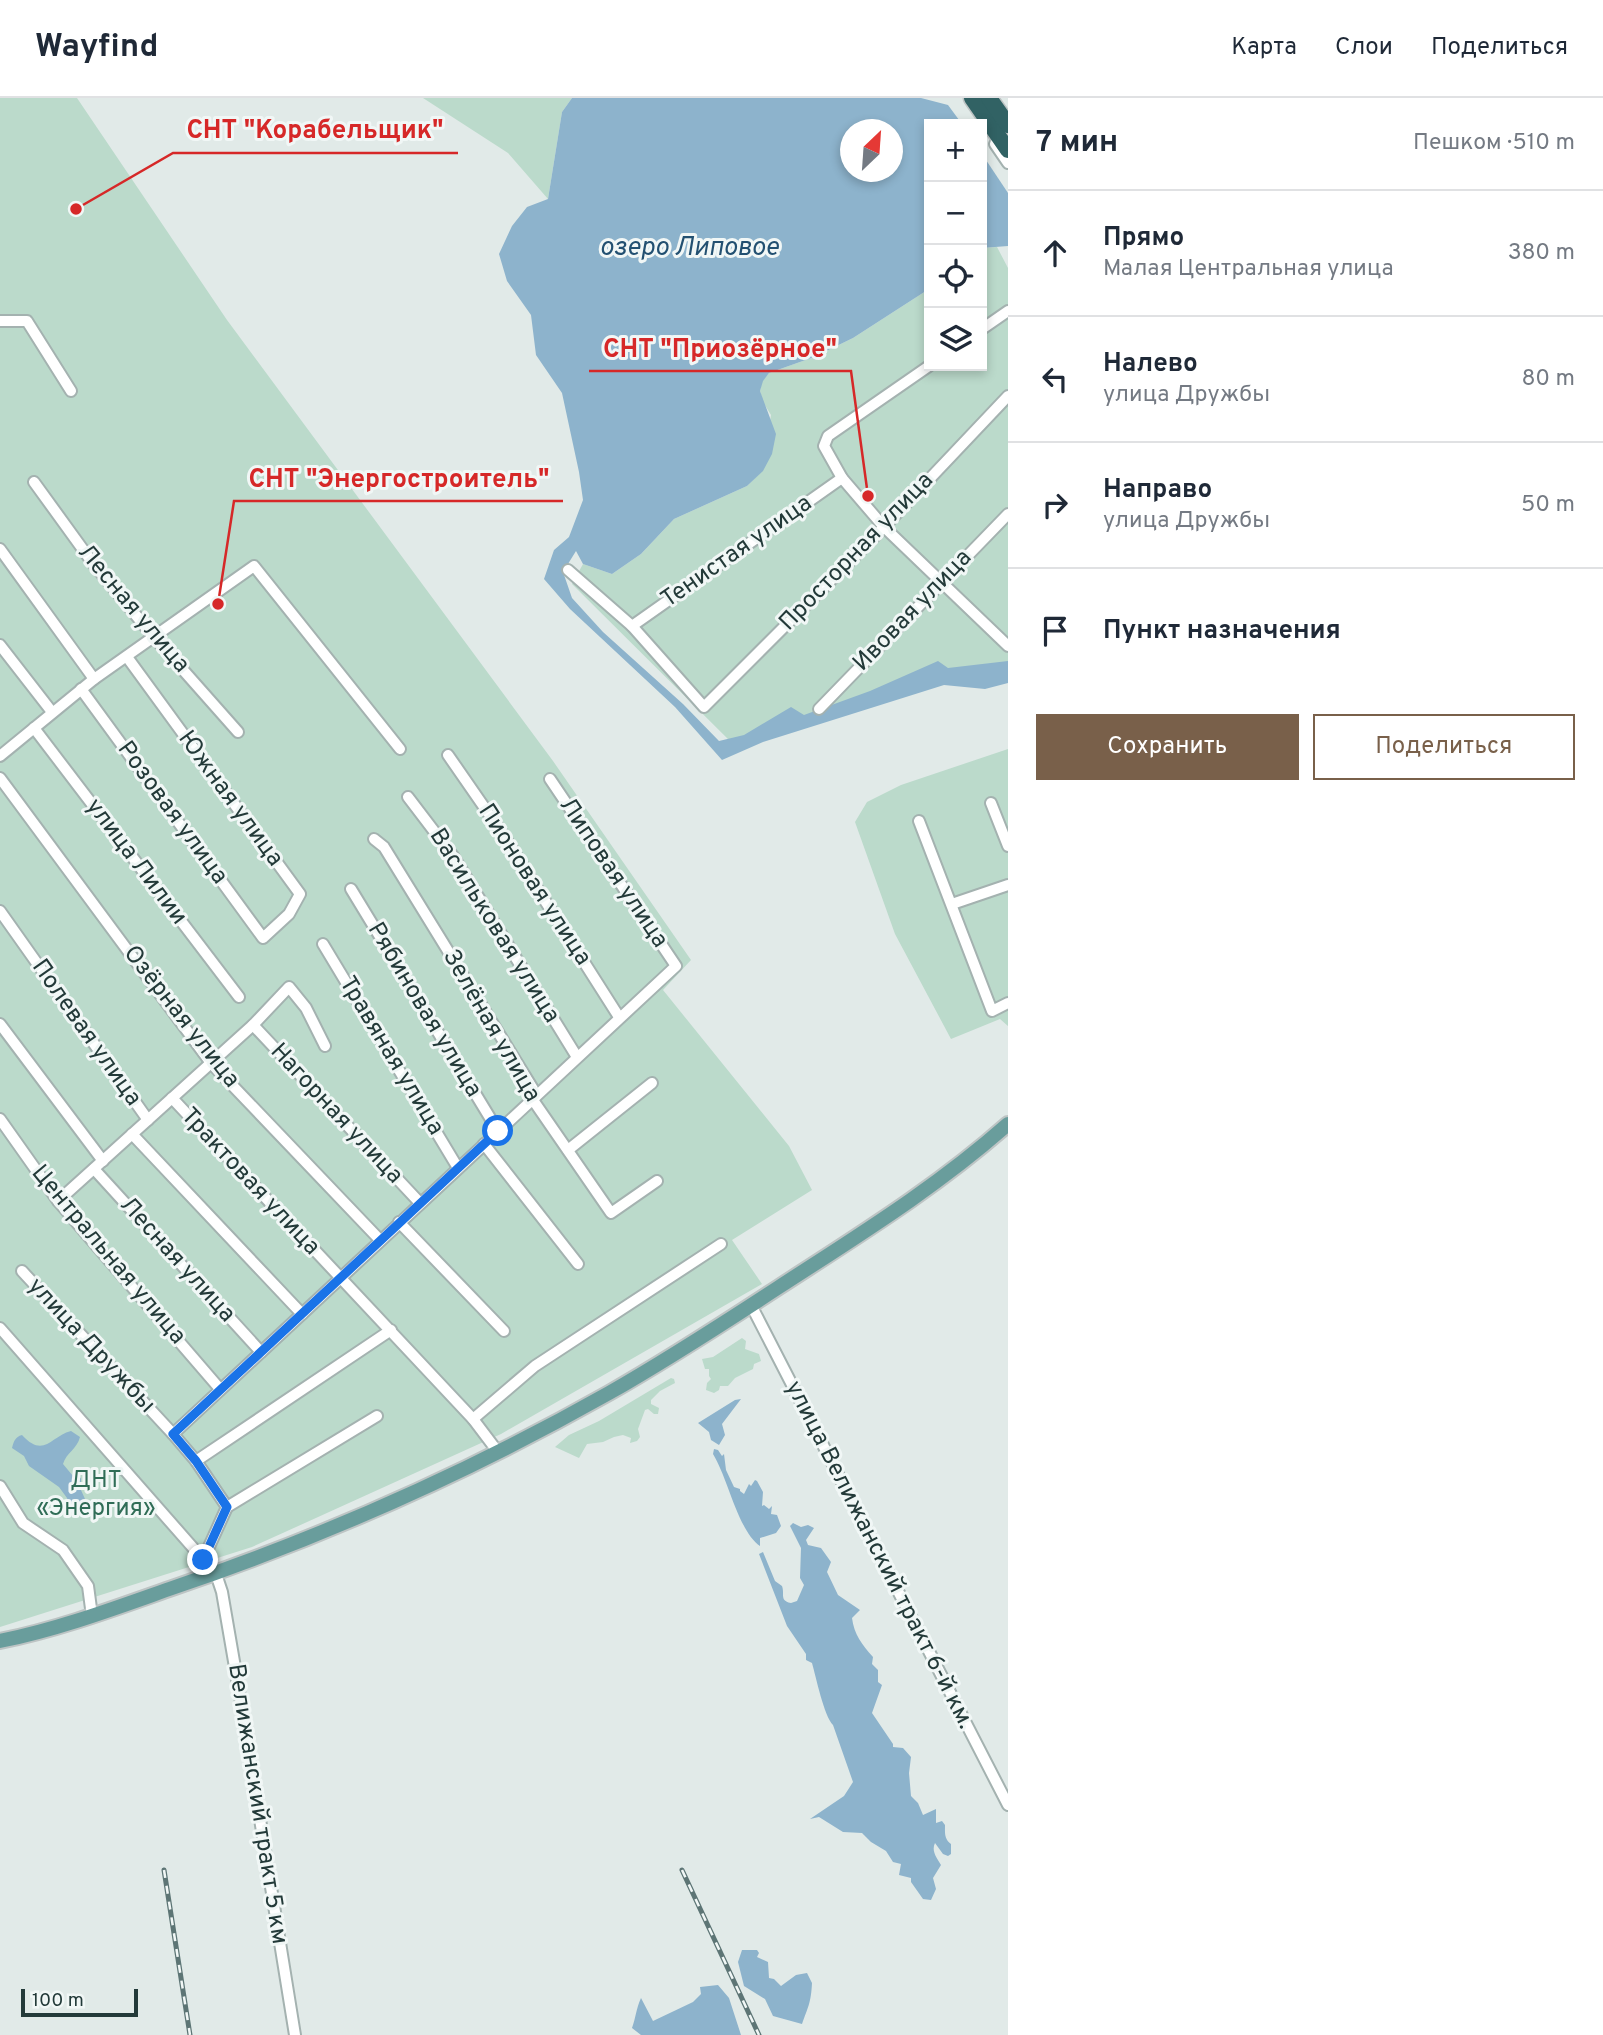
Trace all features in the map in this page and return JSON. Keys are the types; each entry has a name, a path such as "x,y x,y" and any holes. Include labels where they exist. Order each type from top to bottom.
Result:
{"highway":[{"path":"972,98 1008,150"},
{"path":"989,98 1008,125"}],"main road":[{"path":"0,1641 92,1616 216,1574 400,1499 498,1452 611,1392 751,1305 921,1195 1008,1124"}],"street":[{"path":"963,98 978,119"},
{"path":"987,132 1008,163"},
{"path":"987,326 1008,311"},
{"path":"0,321 27,321 71,391"},
{"path":"924,369 828,436 824,443 825,450 842,478 884,527 1008,646"},
{"name":"Просторная улица","path":"632,626 704,707 884,527 1008,396"},
{"name":"Тенистая улица","path":"632,626 842,478"},
{"name":"Лесная улица","path":"34,482 92,562 153,636 239,732"},
{"name":"Ивовая улица","path":"819,709 1008,514"},
{"path":"0,549 94,679"},
{"path":"0,756 94,679 254,566 400,749"},
{"path":"568,570 632,626"},
{"path":"0,645 52,712"},
{"name":"Южная улица","path":"127,657 299,894 289,914 263,938"},
{"name":"Розовая улица","path":"81,689 263,938"},
{"name":"улица Лилии","path":"34,728 239,997"},
{"name":"Пионовая улица","path":"448,755 500,830 619,1017"},
{"name":"Озёрная улица","path":"0,778 211,1063 380,1240"},
{"name":"Липовая улица","path":"550,779 676,966 619,1017"},
{"name":"Васильковая улица","path":"408,797 453,856 576,1057"},
{"path":"991,803 1008,846"},
{"path":"919,821 992,1011 1008,1003"},
{"name":"Зелёная улица","path":"374,839 384,847 533,1089 533,1100 611,1213 657,1181"},
{"path":"952,904 1008,885"},
{"name":"Рябиновая улица","path":"351,889 498,1131"},
{"name":"Полевая улица","path":"0,911 148,1120"},
{"name":"Травяная улица","path":"323,944 458,1168"},
{"path":"58,1201 253,1025 289,988 306,1008 325,1046"},
{"path":"173,1434 619,1017"},
{"path":"0,1024 103,1161"},
{"name":"Нагорная улица","path":"253,1025 419,1203"},
{"path":"568,1150 652,1083"},
{"name":"Трактовая улица","path":"172,1098 473,1419 498,1452"},
{"name":"Центральная улица","path":"0,1119 58,1201 220,1389"},
{"name":"Полевая улица","path":"132,1135 302,1314"},
{"path":"484,1144 578,1264"},
{"name":"Лесная улица","path":"94,1169 261,1352"},
{"path":"399,1222 504,1331"},
{"path":"473,1419 536,1366 721,1244"},
{"name":"улица Дружбы","path":"22,1271 173,1434 196,1461 227,1507"},
{"name":"улица Велижанский тракт 6-й км.","path":"751,1305 1008,1805"},
{"path":"0,1328 216,1574"},
{"path":"196,1461 391,1331"},
{"path":"203,1560 227,1507 377,1416"},
{"path":"0,1486 23,1523 63,1550 70,1559 88,1586 92,1616"},
{"name":"Велижанский тракт 5 км","path":"216,1574 222,1592 295,2035"}],"green space":[{"name":"ДНТ «Энергия»","path":"0,98 77,98 227,320 553,761 691,960 663,990 789,1146 812,1190 732,1240 762,1284 501,1434 252,1547 0,1627"},
{"path":"423,98 572,98 562,112 548,199 508,153"},
{"path":"997,247 1008,268 1008,669 926,681 733,744 572,584 583,564 612,574 641,554 674,519 747,486 762,471 771,415 760,391 762,381 769,373 814,357 853,338 924,292 924,371 987,371 987,248"},
{"path":"1008,749 1008,1026 1000,1019 951,1039 895,934 855,822 867,802 901,785"},
{"path":"742,1338 746,1341 745,1349 759,1354 761,1361 754,1364 753,1369 735,1378 728,1386 720,1386 714,1393 706,1390 711,1379 709,1369 705,1369 702,1359 713,1357"},
{"path":"671,1378 675,1383 660,1391 651,1400 651,1404 659,1408 658,1414 645,1410 637,1441 630,1443 631,1438 623,1435 587,1444 579,1458 555,1447 569,1435 599,1421"}],"water":[{"name":"озеро Липовое","path":"572,98 921,98 948,105 958,119 924,119 924,292 853,338 814,357 769,373 760,391 776,434 772,454 763,471 747,486 674,519 641,554 612,574 583,564 576,551 563,572 572,598 603,632 683,704 719,741 744,735 791,707 804,715 870,691 938,661 948,668 1008,661 1008,683 985,689 944,685 763,742 722,760 675,707 570,609 544,579 554,550 569,537 583,500 579,472 562,393 536,355 531,315 507,281 499,254 512,226 527,207 548,199 562,112"},
{"path":"987,162 1008,193 1008,246 987,248"},
{"path":"741,1399 722,1424 725,1435 719,1445 711,1440 709,1432 698,1423"},
{"path":"71,1431 80,1437 63,1464 73,1476 81,1478 81,1490 85,1499 76,1509 71,1509 59,1487 29,1466 24,1456 12,1448 15,1440 22,1435 30,1442 42,1446"},
{"path":"714,1449 722,1456 724,1454 726,1470 734,1487 744,1494 749,1484 751,1486 757,1481 763,1492 762,1506 769,1509 772,1506 771,1514 777,1515 781,1526 776,1533 760,1538 760,1546 752,1539 739,1517 713,1454"},
{"path":"793,1523 814,1528 806,1540 808,1545 821,1548 831,1562 827,1572 838,1595 860,1610 852,1618 855,1629 862,1644 873,1657 872,1664 878,1670 878,1682 882,1685 872,1713 893,1747 903,1748 911,1757 911,1796 918,1803 923,1815 936,1809 936,1823 942,1821 945,1825 951,1854 943,1854 935,1843 934,1852 941,1865 933,1878 936,1889 931,1900 923,1899 911,1878 899,1875 901,1864 893,1862 886,1851 862,1833 843,1832 819,1817 810,1819 844,1796 853,1782 823,1705 812,1663 806,1660 806,1654 787,1626 759,1554 763,1552 775,1581 782,1586 785,1601 797,1601 804,1585 800,1578 801,1548 790,1526"},
{"path":"742,1950 757,1950 757,1957 768,1962 769,1978 781,1986 796,1975 807,1973 812,1990 802,2024 773,2016 765,1999 744,1986 738,1962"},
{"path":"718,1985 729,1998 741,2035 641,2035 632,2028 641,1998 653,2021 693,2002 701,1994 700,1987"}],"railway":[{"path":"164,1870 190,2035"},
{"path":"682,1870 759,2035"}],"place":[{"name":"СНТ \"Корабельщик\"","path":"76,209"},
{"name":"СНТ \"Приозёрное\"","path":"868,496"},
{"name":"СНТ \"Энергостроитель\"","path":"218,604"}],"route":[{"path":"203,1560 227,1507 196,1461 173,1434 498,1131"}]}
